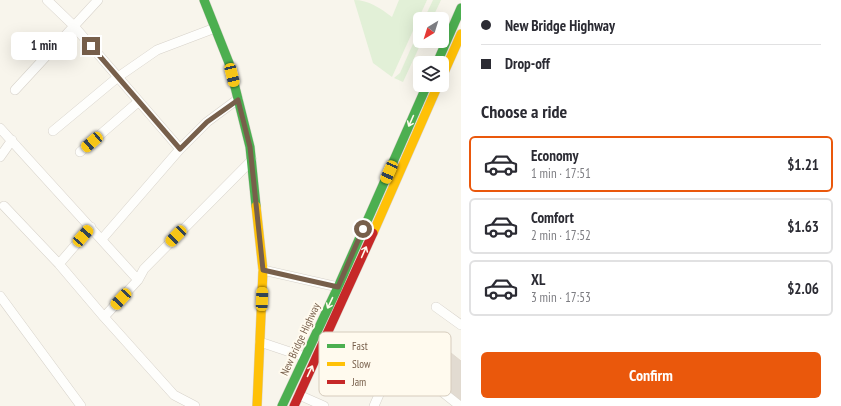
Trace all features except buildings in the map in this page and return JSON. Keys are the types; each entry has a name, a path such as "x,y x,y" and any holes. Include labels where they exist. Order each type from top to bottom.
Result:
{"main road":[{"path":"204,0 229,63 252,160 263,270 256,406"},
{"path":"440,56 461,8"},
{"path":"449,63 459,44 461,34"},
{"name":"New Bridge Highway","path":"282,406 338,287 424,92"},
{"name":"New Bridge Highway","path":"328,332 435,92"},
{"name":"New Bridge Highway","path":"294,406 319,352"}],"street":[{"path":"47,0 73,25 180,149"},
{"path":"15,90 73,25 98,0"},
{"path":"53,131 118,77 157,50 215,28"},
{"path":"102,239 180,149 207,122 238,100"},
{"path":"80,152 138,102"},
{"path":"0,128 138,280"},
{"path":"0,157 12,140"},
{"path":"104,317 138,280 144,269 252,160"},
{"path":"4,206 59,264 174,395 195,406"},
{"path":"59,264 91,227"},
{"path":"263,270 338,287"},
{"path":"0,296 81,406"},
{"path":"436,307 461,325"},
{"path":"260,342 305,357"},
{"path":"299,395 324,406"},
{"path":"374,406 378,396"},
{"path":"447,396 460,406"}],"green space":[{"path":"354,0 365,1 392,17 399,0 427,0 422,12 413,12 413,31 392,77 373,63"},
{"path":"433,0 441,0 435,12 427,12"},
{"path":"413,44 413,48 419,48 415,56 413,56 413,60 403,82 394,78 400,73"}],"traffic: fast":[{"path":"204,0 229,63 250,147 256,206"},
{"path":"440,56 461,8"},
{"path":"282,406 338,287 424,92"}],"traffic: slow":[{"path":"449,61 461,34"},
{"path":"373,233 435,92"},
{"path":"256,206 263,270 257,406"}],"traffic: jam":[{"path":"328,332 373,233"},
{"path":"294,406 319,351"}],"route":[{"path":"91,46 180,149 207,122 238,100 250,147 263,270 338,287 363,229"}]}
